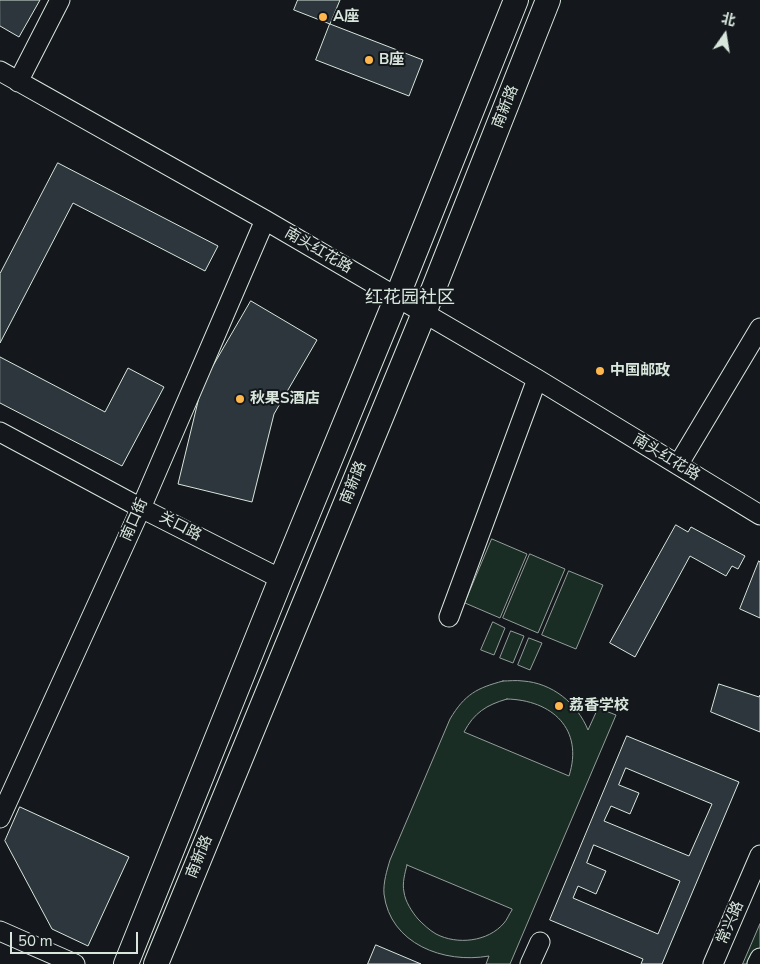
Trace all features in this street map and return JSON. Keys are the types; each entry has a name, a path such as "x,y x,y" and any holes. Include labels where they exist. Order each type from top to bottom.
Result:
{"main road":[{"name":"南新路","path":"126,964 280,579 397,297 516,0"},
{"name":"南新路","path":"156,964 424,313 548,0"}],"street":[{"path":"18,82 60,0"},
{"name":"南头红花路","path":"0,71 265,220 397,297 537,379 760,515"},
{"name":"南口街","path":"0,818 141,508 265,220"},
{"path":"678,465 760,328"},
{"path":"449,617 537,379"},
{"name":"关口路","path":"0,432 141,508 280,579"},
{"name":"常兴路","path":"713,964 760,855"},
{"path":"0,931 75,964"},
{"path":"530,964 540,942"},
{"path":"758,964 760,958"}],"green space":[{"path":"492,539 527,554 500,618 465,603"},
{"path":"530,554 565,569 538,633 503,618"},
{"path":"569,571 603,585 576,649 542,635"},
{"path":"493,622 505,628 494,655 481,650"},
{"path":"511,631 524,636 513,663 500,658"},
{"path":"529,638 542,643 530,670 518,665"},
{"path":"503,681 523,681 553,690 577,711 588,730 598,708 616,715 510,964 486,964 489,956 472,958 454,957 422,947 408,938 397,926 388,911 384,894 390,860 450,719 472,693","holes":["507,699 538,705 550,711 560,720 568,731 572,744 569,776 464,732 481,711","407,865 512,909 512,910 505,922 490,934 481,938 453,940 436,934 418,919 407,903 403,885"]},
{"path":"760,924 760,964 743,964"}],"building":[{"path":"0,0 40,0 19,37 0,26"},
{"name":"A座","path":"298,0 340,0 330,24 294,10"},
{"name":"B座","path":"330,24 423,60 409,96 316,60"},
{"path":"58,163 218,246 205,271 73,203 0,343 0,274"},
{"name":"秋果S酒店","path":"251,301 317,340 274,414 252,502 178,484 202,385"},
{"path":"0,357 105,412 128,368 164,387 122,466 0,403"},
{"path":"676,525 688,532 691,527 745,556 738,569 732,566 726,576 690,556 635,657 610,643"},
{"path":"760,562 760,618 740,609"},
{"path":"719,684 759,697 760,695 760,732 711,712"},
{"path":"627,736 739,782 662,964 641,964 643,959 550,920","holes":["626,768 712,804 689,856 604,821 611,806 630,814 639,793 619,785","594,845 680,881 658,934 573,898 578,886 596,894 606,871 587,863"]},
{"path":"20,807 129,857 88,946 52,929 5,841"},
{"path":"376,945 421,964 368,964"}],"place":[{"name":"A座","path":"323,17"},
{"name":"B座","path":"369,60"},
{"name":"中国邮政","path":"600,371"},
{"name":"秋果S酒店","path":"240,399"},
{"name":"荔香学校","path":"559,706"}],"district":[{"name":"红花园社区","path":"410,299"}]}
